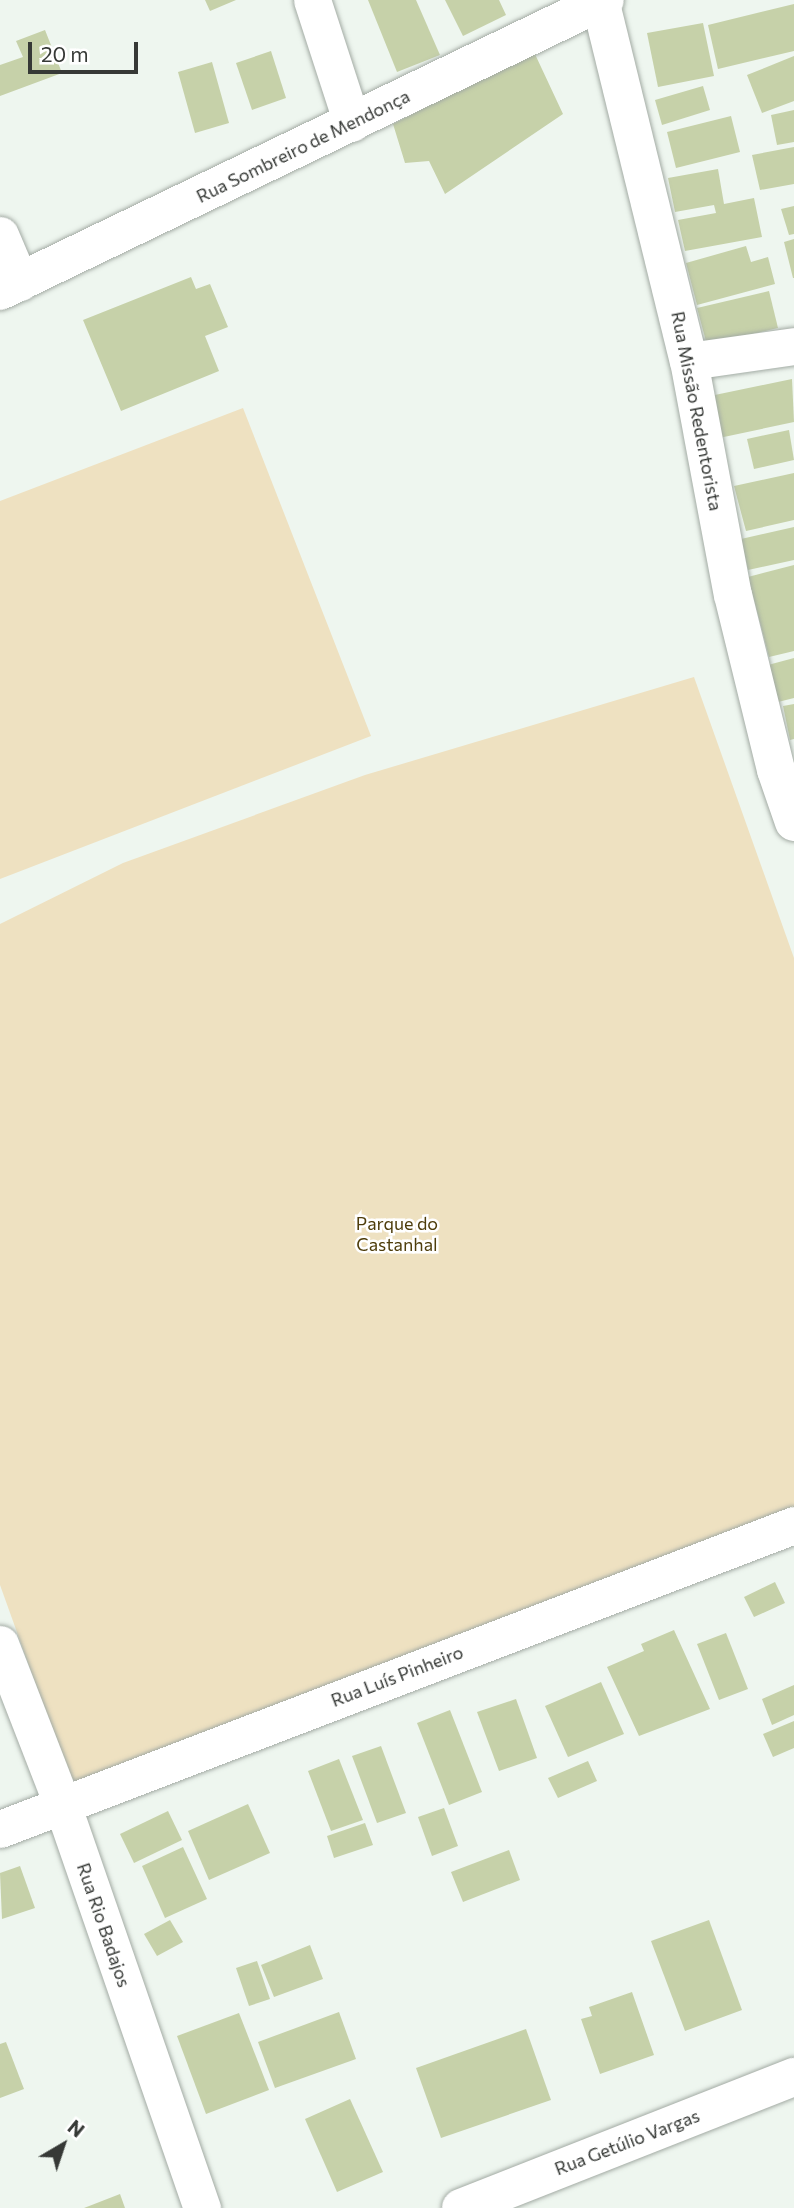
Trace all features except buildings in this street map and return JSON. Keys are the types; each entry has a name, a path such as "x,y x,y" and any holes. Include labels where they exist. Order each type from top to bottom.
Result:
{"street":[{"path":"312,0 352,122"},
{"name":"Rua Sombreiro de Mendonça","path":"10,287 602,1"},
{"name":"Rua Missão Redentorista","path":"602,1 689,361 733,594 785,769 794,821"},
{"path":"0,235 10,287"},
{"path":"689,361 794,346"},
{"name":"Rua Luís Pinheiro","path":"0,1829 794,1525"},
{"name":"Rua Rio Badajos","path":"0,1644 62,1804 202,2208"},
{"name":"Rua Getúlio Vargas","path":"461,2208 794,2077"}],"green space":[{"path":"243,408 371,736 0,879 0,501"},
{"name":"Parque do Castanhal","path":"694,677 794,958 794,1510 73,1788 0,1585 0,924 123,863 365,775"}]}
